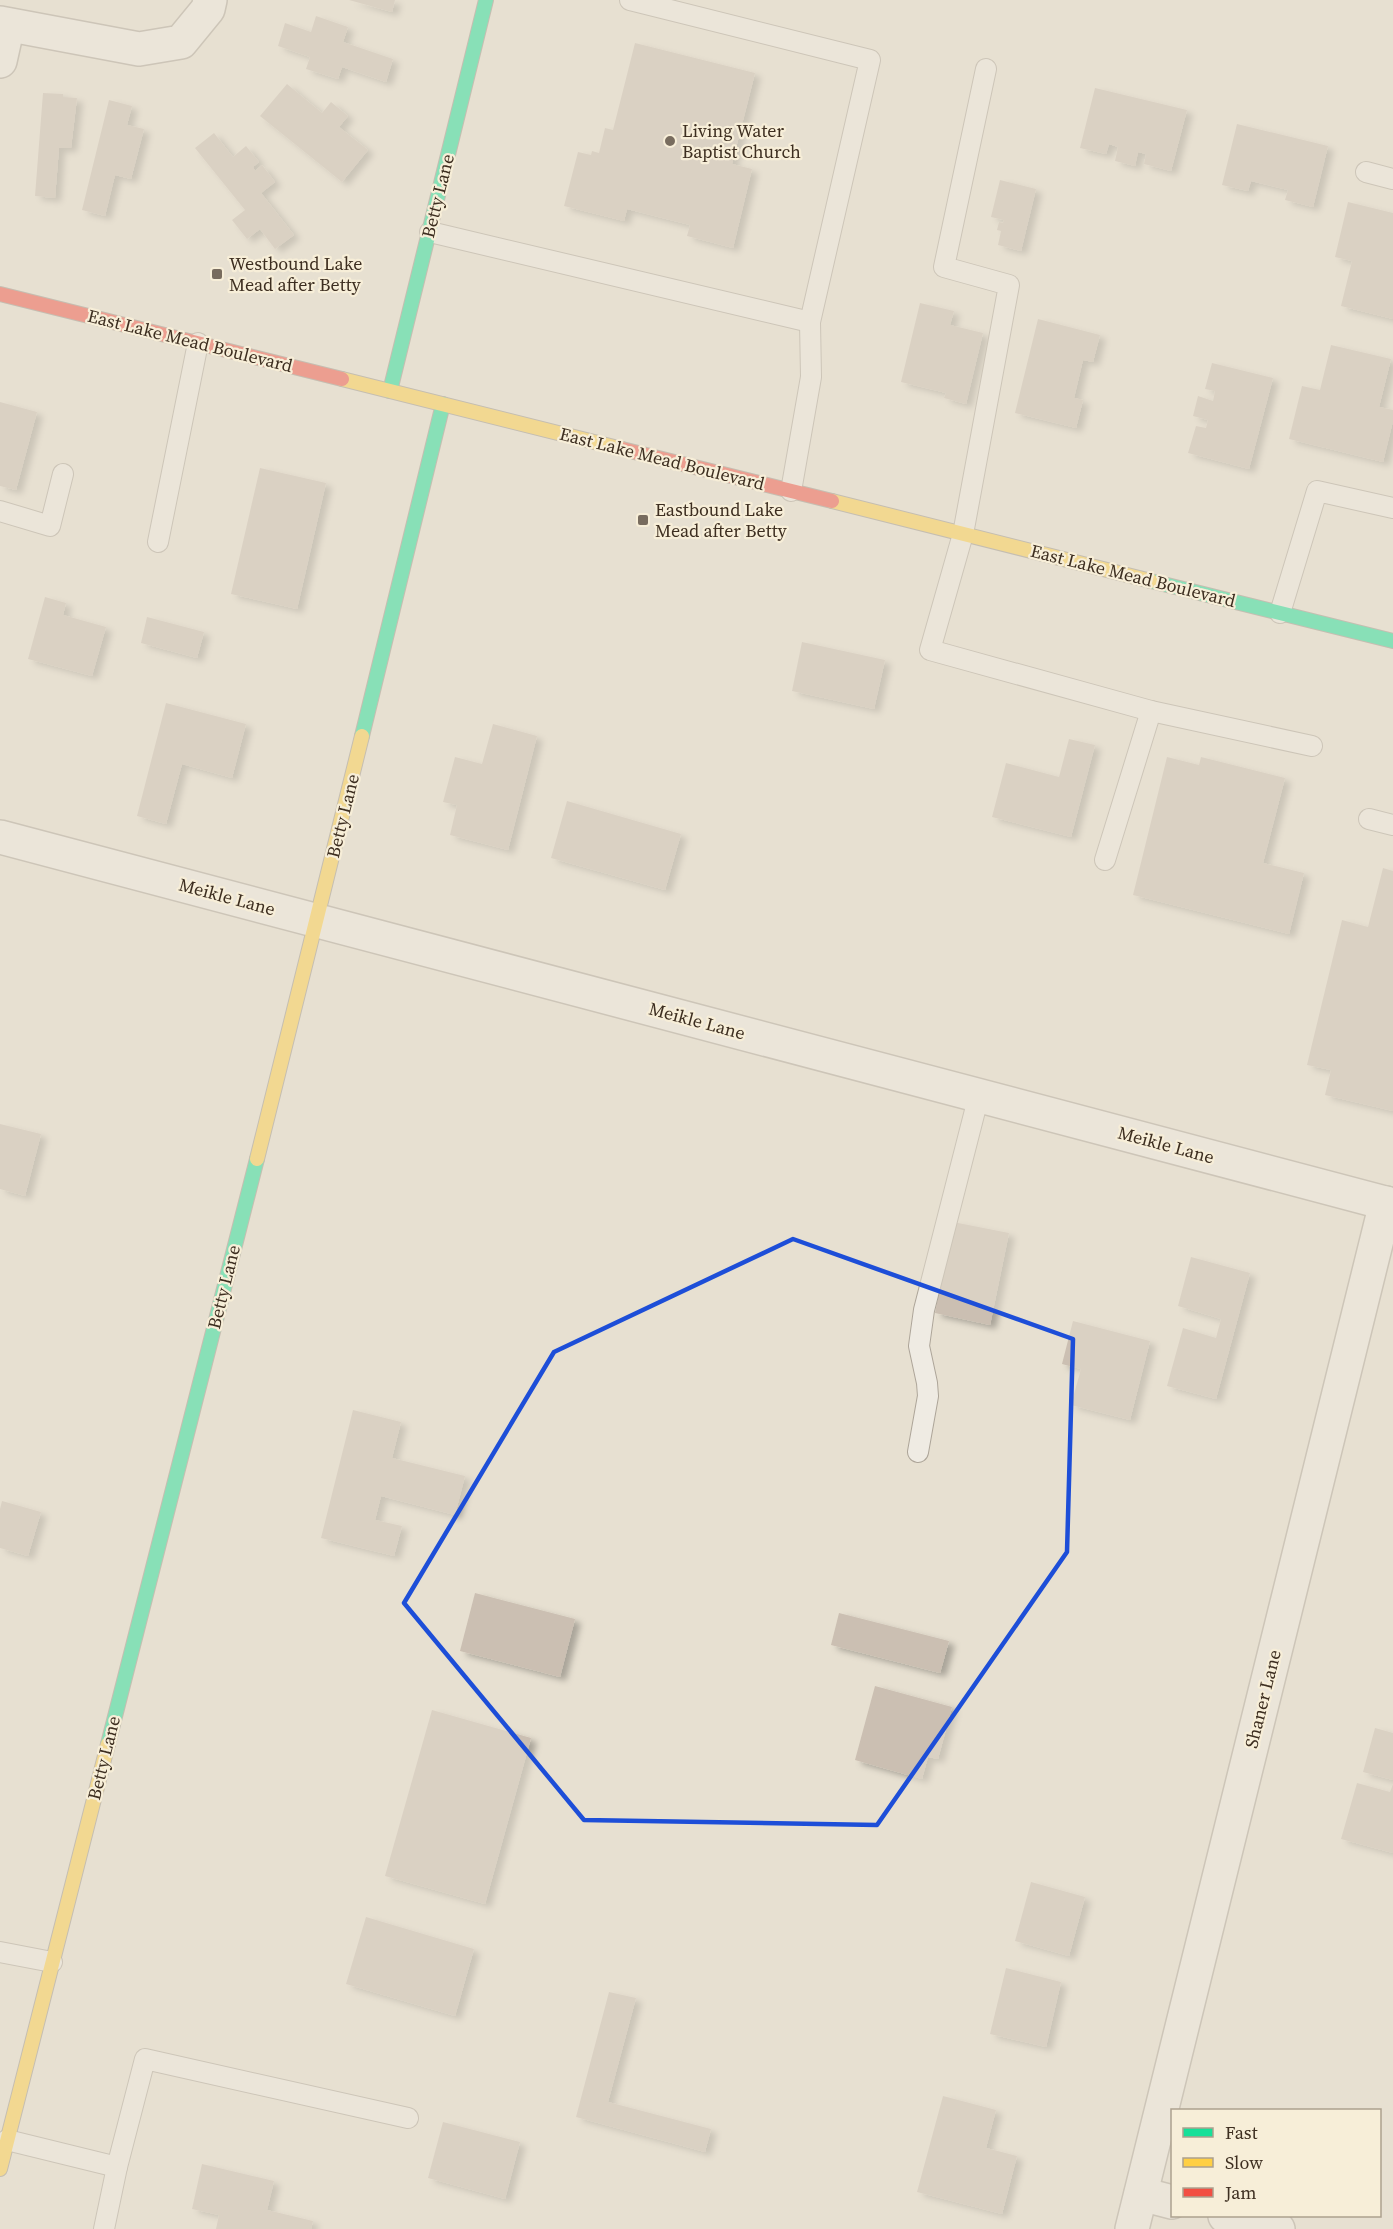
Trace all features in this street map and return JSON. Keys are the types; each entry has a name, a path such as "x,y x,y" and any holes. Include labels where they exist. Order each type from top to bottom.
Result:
{"street":[{"path":"0,61 4,24 139,49 181,42 208,9 210,0"},
{"name":"Betty Lane","path":"390,391 486,0"},
{"name":"East Lake Mead Boulevard","path":"0,294 1393,641"},
{"name":"Betty Lane","path":"0,2169 317,921 443,404"},
{"name":"Meikle Lane","path":"0,837 1389,1204"},
{"name":"Shaner Lane","path":"1132,2229 1389,1204"},
{"path":"1141,2194 1171,2202"},
{"path":"1229,2217 1278,2229"}],"lane":[{"path":"630,0 870,60 810,322 811,377 791,491"},
{"path":"986,69 944,267 1009,285 963,534 930,650 1151,711 1312,746"},
{"path":"1366,172 1393,179"},
{"path":"430,232 810,322"},
{"path":"158,542 198,343"},
{"path":"0,511 50,526 63,474"},
{"path":"1280,613 1317,491 1393,508"},
{"path":"1105,860 1151,711"},
{"path":"1369,819 1393,825"},
{"path":"918,1452 928,1396 919,1346 924,1311 979,1095"},
{"path":"0,1952 52,1962"},
{"path":"104,2229 117,2167 145,2059 408,2118"},
{"path":"8,2140 117,2167"}],"highlighted area":[{"path":"793,1239 1073,1339 1067,1552 877,1825 584,1820 404,1603 554,1352"}],"building":[{"path":"349,0 395,0 392,12"},
{"path":"316,16 348,27 343,42 393,59 386,82 342,67 338,79 306,69 310,57 278,46 285,23 311,32"},
{"name":"Living Water Baptist Church","path":"635,43 755,73 732,164 752,169 733,248 687,236 690,225 627,209 624,221 564,206 578,152 591,155 592,151 599,153 605,128 613,130"},
{"path":"287,84 322,113 331,102 348,116 339,127 368,150 342,182 260,116"},
{"path":"1095,88 1187,110 1171,171 1144,164 1146,154 1138,152 1135,166 1115,161 1118,147 1109,144 1106,154 1080,148"},
{"path":"43,93 63,94 63,97 77,98 71,148 59,148 55,198 35,196"},
{"path":"109,100 132,106 127,125 144,129 131,179 115,175 105,216 82,210"},
{"path":"1237,124 1328,146 1313,207 1285,200 1288,190 1251,181 1248,191 1222,185"},
{"path":"214,133 233,157 246,146 259,162 253,167 255,171 262,165 275,182 261,193 294,235 275,249 260,229 247,239 232,220 245,210 195,148"},
{"path":"1000,180 1036,189 1021,251 998,245 1001,231 997,230 999,222 1003,223 1004,220 991,217"},
{"path":"1348,202 1393,213 1393,319 1341,306 1352,261 1335,257"},
{"path":"920,303 954,311 950,325 983,333 966,404 944,398 946,393 901,382"},
{"path":"1038,319 1100,335 1093,362 1083,360 1074,398 1083,400 1076,428 1015,413"},
{"path":"1331,345 1391,359 1379,407 1393,410 1393,421 1383,462 1289,439 1302,386 1320,390"},
{"path":"1212,363 1273,378 1249,469 1188,453 1196,426 1206,428 1208,420 1193,416 1198,396 1213,401 1215,391 1205,389"},
{"path":"0,402 37,412 16,490 0,486"},
{"path":"260,468 326,483 297,609 231,594"},
{"path":"45,597 66,603 63,615 106,627 92,676 28,659"},
{"path":"147,617 204,632 197,658 141,643"},
{"path":"802,642 885,660 874,709 792,691"},
{"path":"166,703 246,724 232,778 182,764 166,824 137,816"},
{"path":"493,724 537,736 508,850 450,835 457,805 443,802 455,757 482,764"},
{"path":"1069,739 1095,745 1071,837 992,817 1006,763 1059,777"},
{"path":"1167,757 1199,765 1201,757 1285,778 1263,863 1304,873 1289,934 1133,895"},
{"path":"567,801 681,834 665,890 551,858"},
{"path":"1383,868 1393,871 1393,1111 1325,1095 1331,1070 1307,1065 1342,920 1368,927"},
{"path":"0,1124 41,1134 25,1196 0,1189"},
{"path":"953,1222 1009,1233 990,1325 935,1313"},
{"path":"1191,1257 1250,1273 1216,1399 1167,1386 1183,1328 1216,1338 1221,1319 1178,1306"},
{"path":"1073,1321 1150,1341 1130,1420 1071,1405 1081,1369 1062,1364"},
{"path":"353,1410 401,1422 392,1458 465,1476 455,1515 381,1496 375,1520 402,1526 394,1556 321,1538"},
{"path":"2,1501 41,1512 28,1556 0,1548"},
{"path":"475,1593 575,1619 560,1677 460,1651"},
{"path":"839,1613 949,1641 940,1673 831,1645"},
{"path":"875,1686 952,1707 938,1759 928,1757 922,1779 855,1760"},
{"path":"432,1710 531,1738 485,1904 385,1876"},
{"path":"1375,1728 1393,1733 1393,1780 1363,1772"},
{"path":"1357,1783 1390,1792 1393,1784 1393,1853 1341,1839"},
{"path":"1031,1882 1085,1897 1069,1956 1015,1941"},
{"path":"366,1917 474,1949 455,2016 346,1984"},
{"path":"1006,1968 1061,1982 1046,2047 990,2034"},
{"path":"609,1992 636,1998 608,2102 711,2129 705,2152 576,2117"},
{"path":"943,2096 996,2110 986,2148 1017,2156 1002,2214 917,2192"},
{"path":"443,2122 520,2142 505,2199 428,2178"},
{"path":"202,2164 274,2181 267,2210 313,2221 311,2229 216,2229 219,2215 192,2209"}],"traffic: fast":[{"path":"390,391 486,0"},
{"path":"362,736 443,404"},
{"path":"1151,581 1393,641"},
{"path":"108,1744 257,1159"}],"traffic: slow":[{"path":"342,379 622,449"},
{"path":"832,501 1151,581"},
{"path":"257,1159 362,736"},
{"path":"0,2169 108,1744"}],"traffic: jam":[{"path":"0,294 342,379"},
{"path":"622,449 832,501"}],"place":[{"name":"Living Water Baptist Church","path":"670,141"},
{"name":"Westbound Lake Mead after Betty","path":"217,274"},
{"name":"Eastbound Lake Mead after Betty","path":"643,520"}]}
